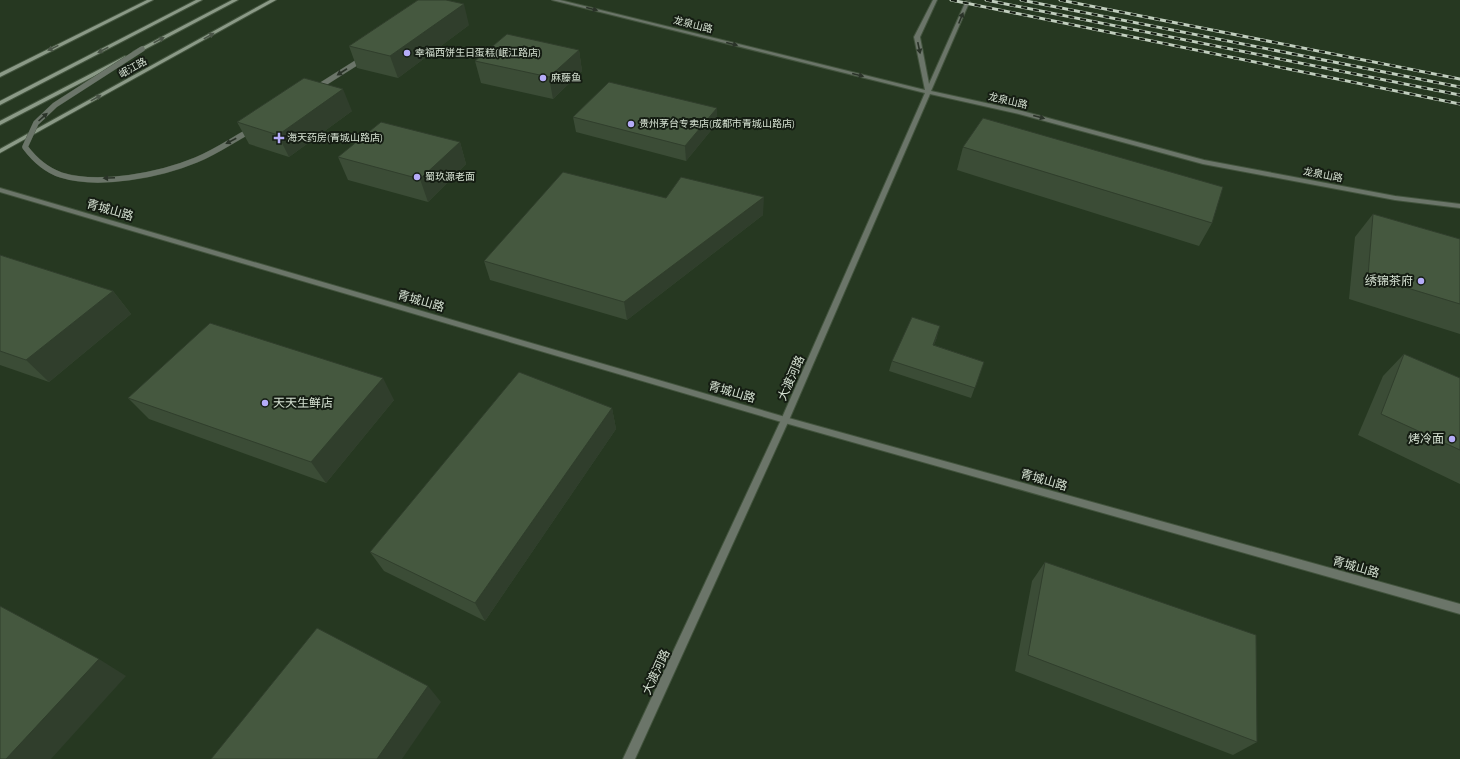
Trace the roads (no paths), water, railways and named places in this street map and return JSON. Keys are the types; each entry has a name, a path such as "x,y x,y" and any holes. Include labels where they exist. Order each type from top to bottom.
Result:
{"main road":[{"path":"0,75 151,0"},
{"path":"0,103 200,0"},
{"name":"岷江路","path":"0,123 236,0"},
{"name":"岷江路","path":"0,151 274,0"}],"street":[{"name":"龙泉山路","path":"554,0 928,92 1020,112 1203,162 1395,198 1460,206"},
{"path":"928,92 917,37 935,0"},
{"name":"大渡河路","path":"629,759 785,420 967,4"},
{"path":"142,49 55,105 36,123 25,147 36,162 61,175 90,179 133,177 196,160 261,124"},
{"path":"307,94 368,55"},
{"name":"青城山路","path":"0,190 785,420 1460,609"}],"railway":[{"path":"951,0 1460,104"},
{"path":"986,0 1460,95"},
{"path":"1021,0 1460,87"},
{"path":"1060,0 1460,79"}],"place":[{"name":"幸福西饼生日蛋糕(岷江路店)","path":"407,53"},
{"name":"麻藤鱼","path":"543,78"},
{"name":"贵州茅台专卖店(成都市青城山路店)","path":"631,124"},
{"name":"海天药房(青城山路店)","path":"279,138"},
{"name":"蜀玖源老面","path":"417,177"},
{"name":"绣锦茶府","path":"1421,281"},
{"name":"天天生鲜店","path":"265,403"},
{"name":"烤冷面","path":"1452,439"}]}
